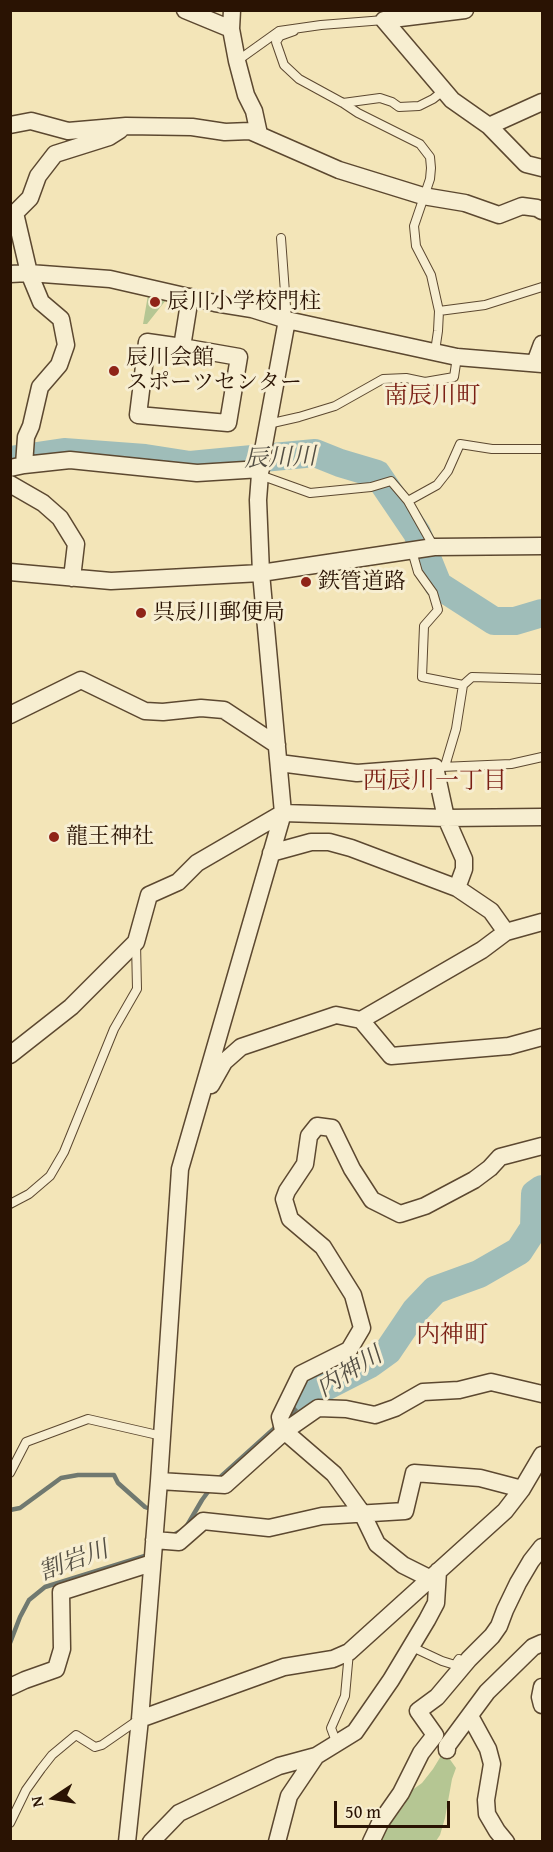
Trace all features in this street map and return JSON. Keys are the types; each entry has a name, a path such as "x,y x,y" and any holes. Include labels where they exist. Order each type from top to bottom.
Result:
{"street":[{"path":"185,10 231,29"},
{"path":"232,10 231,29 237,61 246,95 254,111 259,134"},
{"path":"384,20 465,10"},
{"path":"384,20 443,91 489,126 526,164 543,168"},
{"path":"489,126 543,102"},
{"path":"10,125 31,121 68,131 126,126 192,127 225,132 250,131 339,170 423,196 465,203 499,215 522,206 543,211"},
{"path":"126,126 109,137 55,154 38,176 30,198 15,213 29,273 41,302 61,319 66,345 59,365 40,387 31,426 17,466 70,460 197,473 260,472"},
{"path":"10,274 29,273 110,279 252,309 287,320 457,357 539,363 543,345"},
{"path":"182,347 190,297"},
{"path":"127,1842 158,1548 155,1522 180,1169 283,813 261,573 258,500 260,472 287,320"},
{"path":"147,342 182,347 239,357 228,423 138,414 147,342"},
{"path":"10,484 43,503 60,518 76,544 72,578"},
{"path":"10,572 111,581 261,573 423,549 543,546"},
{"path":"10,715 81,680 145,711 163,712 201,708 224,710 277,745"},
{"path":"279,763 357,773 440,767 446,818 464,859 464,868 457,888"},
{"path":"10,1055 71,1007 136,942 149,895 178,882 197,863 283,813 446,818 543,817"},
{"path":"271,853 311,842 329,842 351,848 457,888 491,911 506,932"},
{"path":"361,1020 466,957 482,950 506,932 543,922"},
{"path":"195,1115 224,1062 241,1047 336,1014 361,1020 391,1056 508,1046 543,1037"},
{"path":"283,1427 301,1374 349,1350 362,1328 353,1295 323,1247 290,1219 284,1199 305,1164 309,1136 317,1126 332,1128 351,1169 372,1200 400,1214 425,1206 474,1180 500,1157 543,1146"},
{"path":"159,1480 225,1485 283,1427 318,1408 346,1409 375,1415 395,1408 423,1392 459,1390 491,1382 543,1394"},
{"path":"283,1427 334,1474 362,1513 376,1544 403,1565 434,1575"},
{"path":"140,1719 284,1667 333,1659 349,1652 505,1511 543,1455"},
{"path":"10,1687 56,1669 62,1649 61,1592 158,1548 179,1542 203,1521 269,1528 322,1516 405,1510 414,1473 480,1478 522,1489"},
{"path":"371,1842 380,1823 401,1793 421,1753 435,1735 418,1711 437,1697 492,1636 531,1561 543,1548"},
{"path":"151,1842 179,1813 279,1766 316,1756 355,1731 412,1647 436,1603 434,1575"},
{"path":"447,1750 447,1746 488,1692 533,1647 543,1642"},
{"path":"543,1687 540,1697 543,1705"},
{"path":"470,1716 488,1749 492,1764 486,1800 487,1814 506,1842"},
{"path":"277,1842 289,1796 316,1756"},
{"path":"129,1824 135,1842"}],"lane":[{"path":"237,61 279,31 384,20"},
{"path":"294,29 280,36 276,42 284,65 299,80 420,144 430,157 432,168 430,179 414,226 416,246 431,276 439,311 435,351"},
{"path":"343,103 380,98 399,107 419,106 443,91"},
{"path":"281,238 287,320"},
{"path":"439,311 484,305 543,287"},
{"path":"268,424 335,406 383,379 406,378 425,382 454,377 457,357"},
{"path":"408,501 437,485 448,471 460,444 492,449 543,449"},
{"path":"260,472 310,493 371,487 391,481 408,501 423,549 418,572 433,593 438,610 424,626 422,677 463,685"},
{"path":"543,679 472,677 463,685 456,729 440,767 511,764 543,757"},
{"path":"10,1204 29,1194 50,1176 64,1152 114,1029 137,989 136,942"},
{"path":"10,1473 26,1442 88,1419 162,1436"},
{"path":"412,1647 455,1665 505,1610"},
{"path":"337,1744 331,1728 345,1696 349,1652"},
{"path":"10,1823 26,1790 41,1769 52,1755 76,1735 95,1747 140,1719"}],"green space":[{"path":"148,295 166,300 147,324 143,324"},
{"path":"444,1751 456,1768 445,1818 436,1841 380,1842 382,1835 405,1804 408,1793 422,1783"}],"waterway":[{"name":"辰川川","path":"10,460 64,452 145,458 190,465 315,453 377,474 417,533 438,585 494,621 515,621 542,613"},
{"name":"内神川","path":"307,1399 321,1389 370,1364 388,1351 415,1311 435,1290 479,1274 519,1251 534,1228 535,1194 542,1189"},
{"name":"内神川","path":"286,1418 307,1399"},
{"name":"内神川","path":"217,1480 278,1425"},
{"name":"割岩川","path":"10,1510 20,1508 61,1478 78,1475 114,1475 118,1483 145,1507 153,1510"},
{"name":"内神川","path":"172,1537 185,1529 210,1489"},
{"name":"割岩川","path":"10,1643 29,1600 45,1587 148,1555"}],"place":[{"name":"辰川小学校門柱","path":"155,302"},
{"name":"辰川会館 スポーツセンター","path":"114,371"},
{"name":"鉄管道路","path":"306,582"},
{"name":"呉辰川郵便局","path":"141,613"},
{"name":"龍王神社","path":"54,837"}],"district":[{"name":"南辰川町","path":"432,397"},
{"name":"西辰川一丁目","path":"435,782"},
{"name":"内神町","path":"452,1336"}]}
